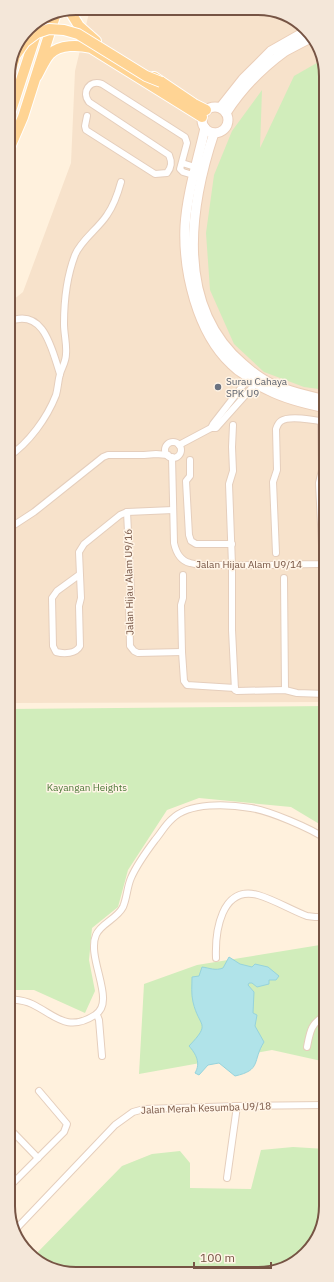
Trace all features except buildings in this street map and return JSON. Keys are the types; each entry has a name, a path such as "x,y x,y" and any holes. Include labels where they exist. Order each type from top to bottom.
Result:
{"main road":[{"path":"72,15 79,26 89,36 149,73 204,114"},
{"path":"15,137 24,117 54,20"},
{"path":"15,99 38,29"},
{"path":"27,41 37,33 49,29 64,30 78,34 146,76 161,82"},
{"path":"23,74 26,52 25,43"},
{"path":"37,76 51,53 70,46 91,48 204,114"}],"street":[{"path":"223,110 243,79 271,51 302,34"},
{"path":"223,110 261,72 285,52 307,40"},
{"path":"87,116 85,126 86,130 155,174 167,173 170,169 171,160 169,155 89,102 86,94 87,88 98,82 185,137 187,143 180,171 194,171"},
{"path":"211,107 223,110 228,120 226,126 221,131 209,131 202,123 204,114 211,107"},
{"path":"205,128 194,171 185,226 188,271 200,316 212,340 230,364 255,378 319,398"},
{"path":"214,132 203,170 196,205 193,231 193,250 197,281 211,325 233,356 267,390 309,405 319,407"},
{"path":"15,451 32,435 49,410 56,394 60,374 65,364 65,306 72,264 81,245 107,215 113,205 121,182"},
{"path":"15,320 26,319 35,321 41,326 50,344 60,374"},
{"path":"179,445 211,428 216,428 227,417 255,378"},
{"path":"276,553 273,482 277,470 277,424 281,420 287,418 319,420"},
{"path":"233,425 232,446 234,471 229,484 232,544 231,606 235,689"},
{"path":"156,454 173,442 179,445"},
{"path":"15,524 34,512 103,457 108,455 156,454 170,456 179,454 179,445"},
{"path":"166,446 165,451 170,456"},
{"name":"Jalan Hijau Alam U9/14","path":"170,456 174,543 176,551 180,557 189,563 232,566 319,564"},
{"path":"190,460 190,476 186,481 188,535 192,542 196,544 232,544"},
{"path":"79,575 57,591 52,598 53,646 56,652 75,652 80,646 79,606 81,598 79,552 84,544 120,514 127,512 173,510"},
{"name":"Jalan Hijau Alam U9/16","path":"127,512 131,592 129,602 130,646 138,653 182,652"},
{"path":"183,575 183,598 181,605 182,652 184,681 187,684 235,689 237,691 285,690 297,693 319,694"},
{"path":"284,578 285,690"},
{"path":"15,1000 22,1000 32,1004 61,1021 72,1023 78,1022 97,1015 104,998 94,953 96,936 98,931 123,908 129,884 137,866 163,828 173,818 192,808 203,806 251,808 286,819 319,836"},
{"path":"216,958 216,937 224,912 228,904 242,894 249,893 259,895 307,916 319,917"},
{"path":"97,1015 99,1020 102,1056"},
{"path":"307,1047 311,1030 315,1023 319,1020"},
{"path":"15,1181 64,1132 67,1124 39,1091"},
{"name":"Jalan Merah Kesumba U9/18","path":"18,1227 115,1125 132,1112 144,1110 237,1106 319,1105"},
{"path":"227,1178 237,1106"},
{"path":"15,1134 38,1158"}],"shaded area":[{"path":"89,15 270,16 289,23 301,33 309,42 316,56 319,76 319,702 15,703 15,298 23,292 71,163 75,71"}],"green space":[{"path":"317,63 319,76 319,389 304,387 264,372 234,344 210,290 206,233 214,175 232,131 262,90 260,148 294,76"},
{"name":"Kayangan Heights","path":"319,706 319,824 291,807 199,798 167,810 128,870 118,907 92,928 89,960 95,991 85,1013 34,990 15,990 15,709"},
{"path":"319,945 319,1060 272,1050 139,1074 144,984 197,965"},
{"path":"293,1147 319,1149 319,1210 317,1222 309,1240 301,1249 285,1261 278,1264 258,1267 76,1267 56,1264 37,1253 122,1166 152,1154 180,1151 190,1163 190,1188 251,1189 261,1150"}],"water":[{"path":"229,957 240,964 252,967 255,964 268,967 279,976 276,980 269,980 269,984 257,987 252,983 249,983 248,985 254,992 253,1013 257,1015 255,1026 264,1042 253,1068 244,1074 235,1076 219,1063 208,1065 199,1075 195,1073 198,1066 197,1059 189,1046 200,1033 202,1028 192,999 192,977 199,976 202,967 215,969 223,968"}],"place":[{"name":"Surau Cahaya SPK U9","path":"218,387"}]}
